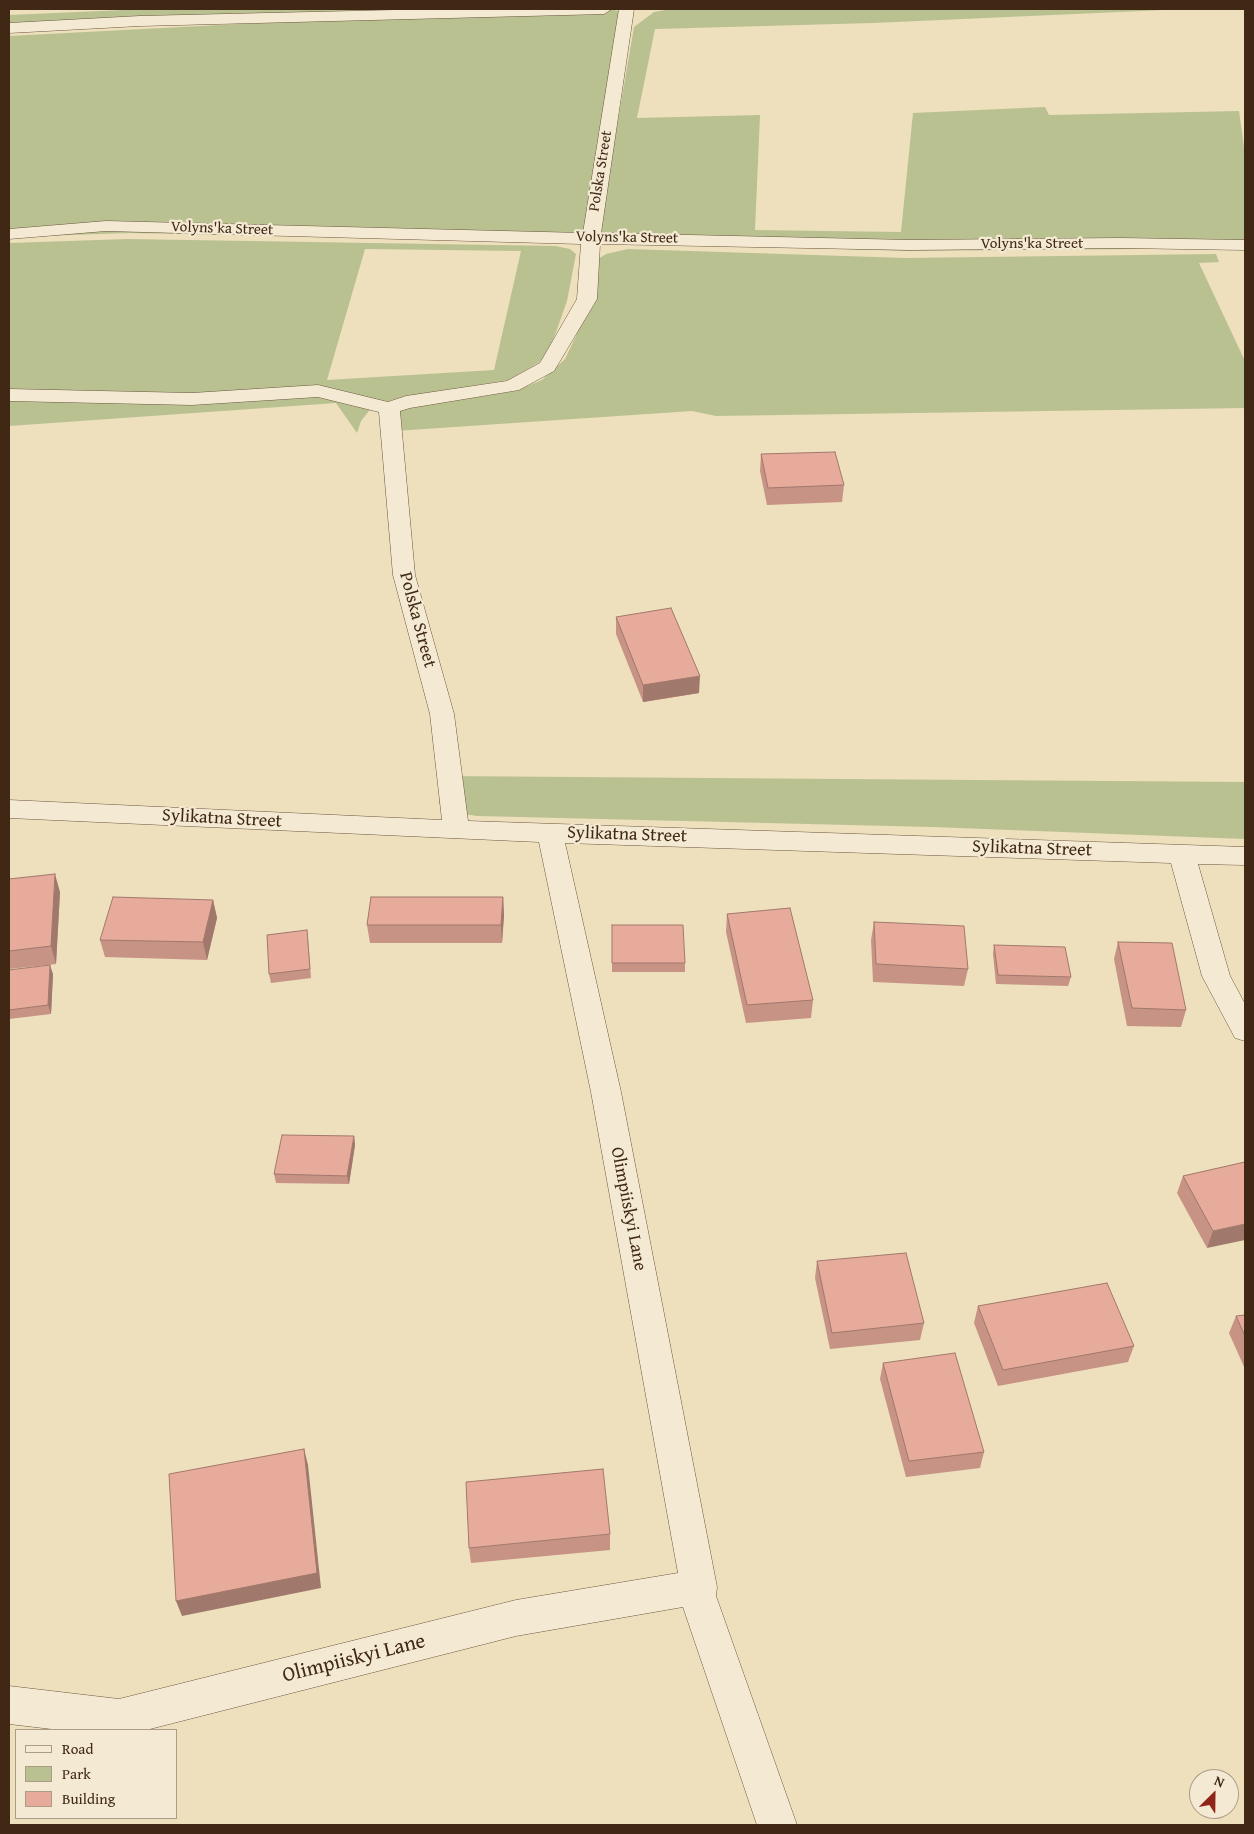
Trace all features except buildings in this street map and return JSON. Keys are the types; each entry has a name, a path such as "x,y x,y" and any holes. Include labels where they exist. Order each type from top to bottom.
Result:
{"street":[{"path":"9,28 140,21 604,9"},
{"name":"Polska Street","path":"456,830 442,714 404,574 389,408 406,402 512,386 547,367 555,356 587,299 591,237 626,9"},
{"name":"Volyns'ka Street","path":"9,234 106,226 910,245 1138,243 1245,245"},
{"path":"9,395 192,400 318,391 389,408"},
{"name":"Sylikatna Street","path":"9,809 456,830 1245,856"},
{"name":"Olimpiiskyi Lane","path":"550,833 606,1092 699,1587 698,1596 777,1825"},
{"path":"1182,854 1216,976 1245,1030"},
{"name":"Olimpiiskyi Lane","path":"9,1705 119,1718 516,1618 699,1587"}],"green space":[{"path":"147,9 460,9 9,32 9,15"},
{"path":"526,9 610,9 622,12 584,229 581,234 563,241 131,233 9,237 9,36"},
{"path":"671,9 1187,9 873,23 655,29 637,118 760,115 755,230 901,232 913,113 1045,107 1049,115 1239,111 1245,154 1245,248 906,251 652,243 602,234 599,231 634,27 654,12"},
{"path":"128,239 555,246 570,249 576,254 567,301 547,355 538,363 509,380 403,397 383,403 369,411 361,421 357,433 336,403 9,426 9,243","holes":["365,249 521,251 494,370 327,380"]},
{"path":"628,249 906,258 1216,254 1219,262 1199,263 1245,361 1245,408 716,416 692,411 380,432 382,425 395,410 515,391 542,380 565,359 576,336 598,259 606,254"},
{"path":"441,776 1245,782 1245,839 932,827 477,816 446,811 439,803"}]}
